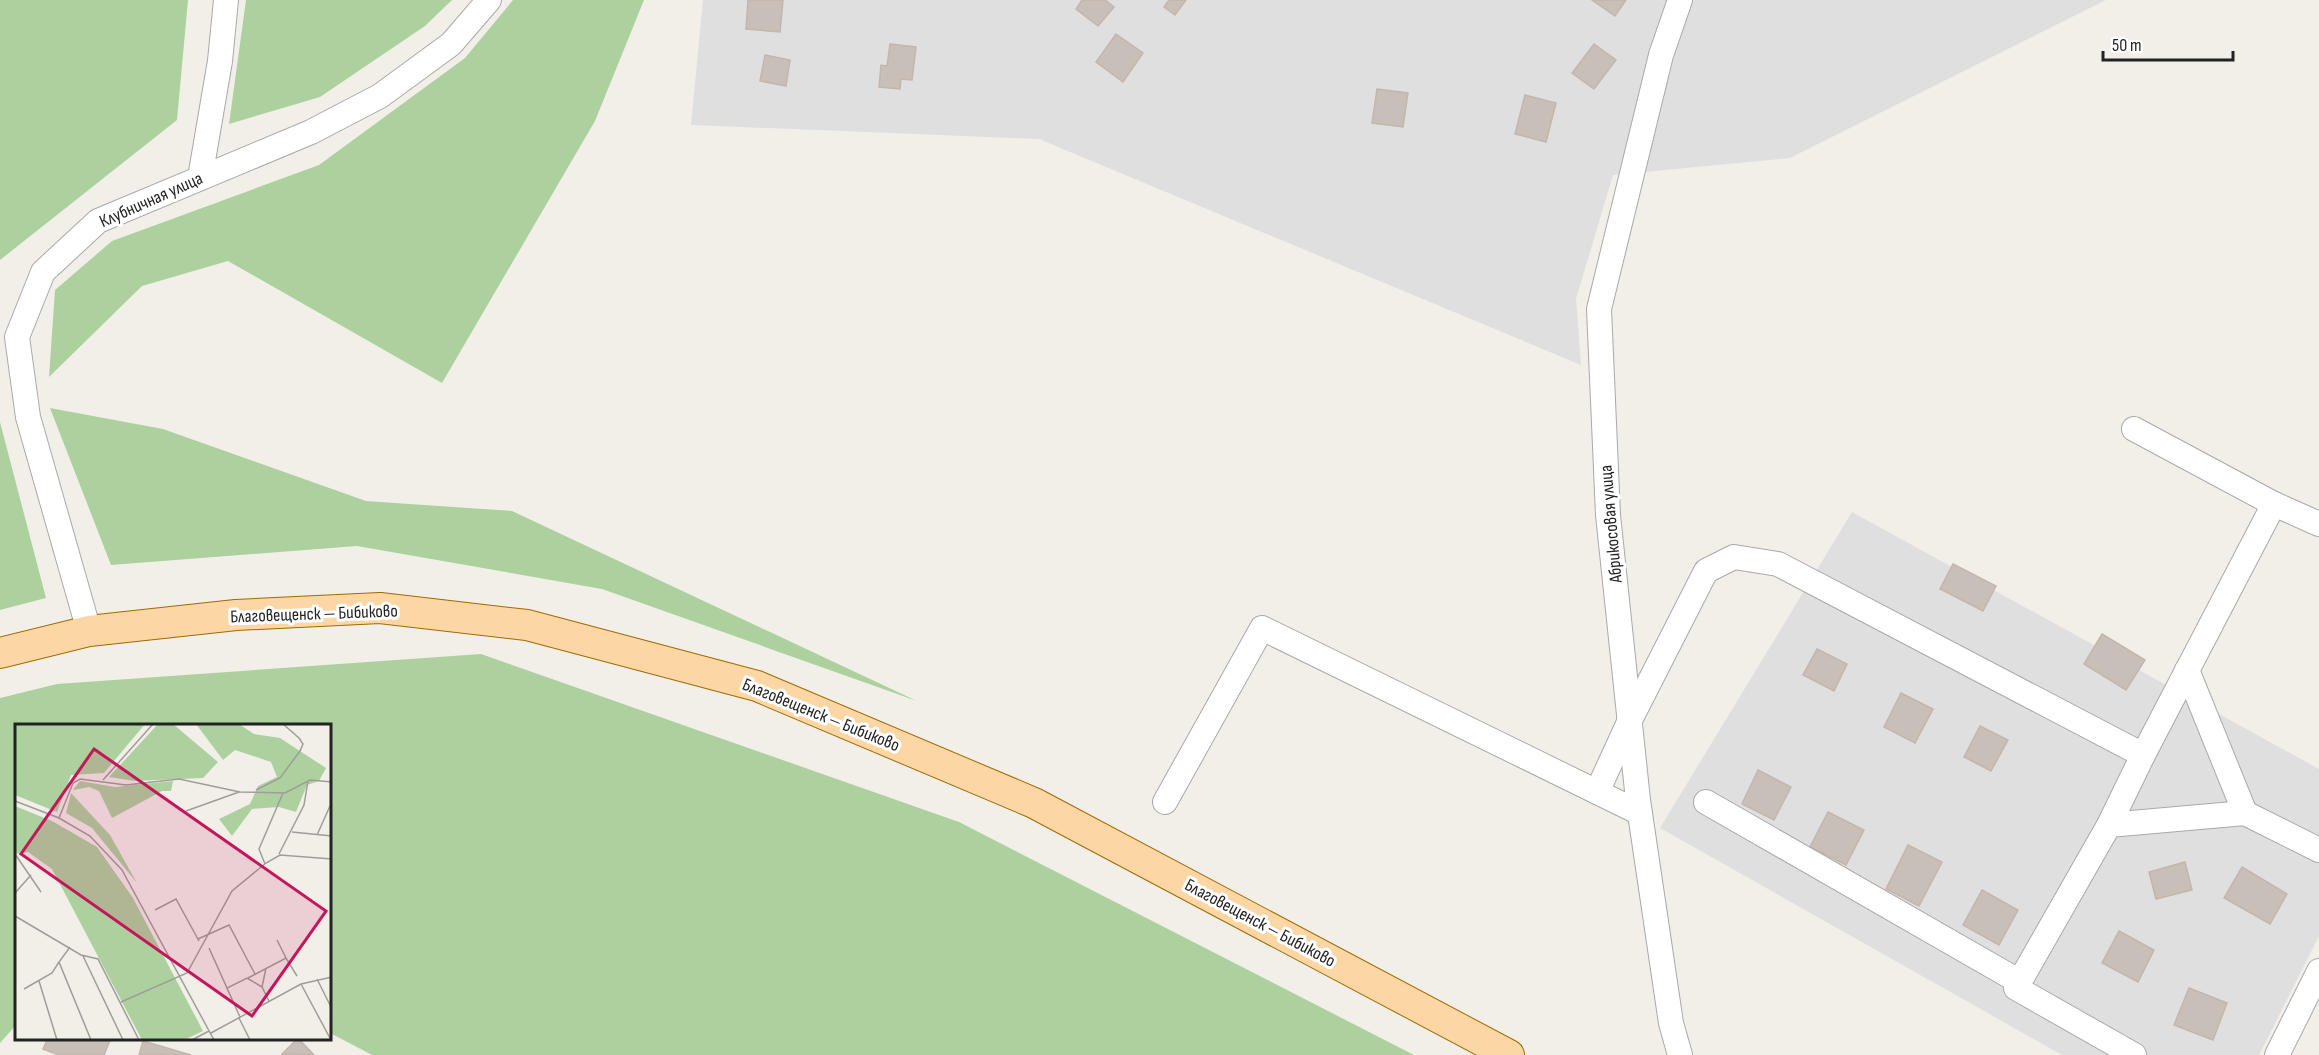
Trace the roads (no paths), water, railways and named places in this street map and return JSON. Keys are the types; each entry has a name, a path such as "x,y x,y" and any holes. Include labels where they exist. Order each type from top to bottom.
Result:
{"main road":[{"name":"Благовещенск — Бибиково","path":"0,653 89,631 236,615 380,608 527,625 757,686 1034,803 1509,1055"}],"street":[{"path":"200,178 220,61 226,0"},
{"name":"Клубничная улица","path":"89,631 28,417 17,337 42,272 99,221 311,132 380,96 451,44 489,0"},
{"name":"Абрикосовая улица","path":"1680,0 1661,55 1599,309 1608,515 1640,813 1671,1023 1680,1055"},
{"path":"2134,429 2274,504 2319,524"},
{"path":"2134,1055 2016,988 2109,825 2143,754 2274,504"},
{"path":"1597,792 1630,720 1706,571 1734,557 1778,564 2143,754"},
{"path":"1165,802 1262,628 1640,813"},
{"path":"2187,670 2245,813"},
{"path":"1706,802 2020,982"},
{"path":"2109,825 2245,813 2319,850"},
{"path":"2277,1055 2319,970"}]}
